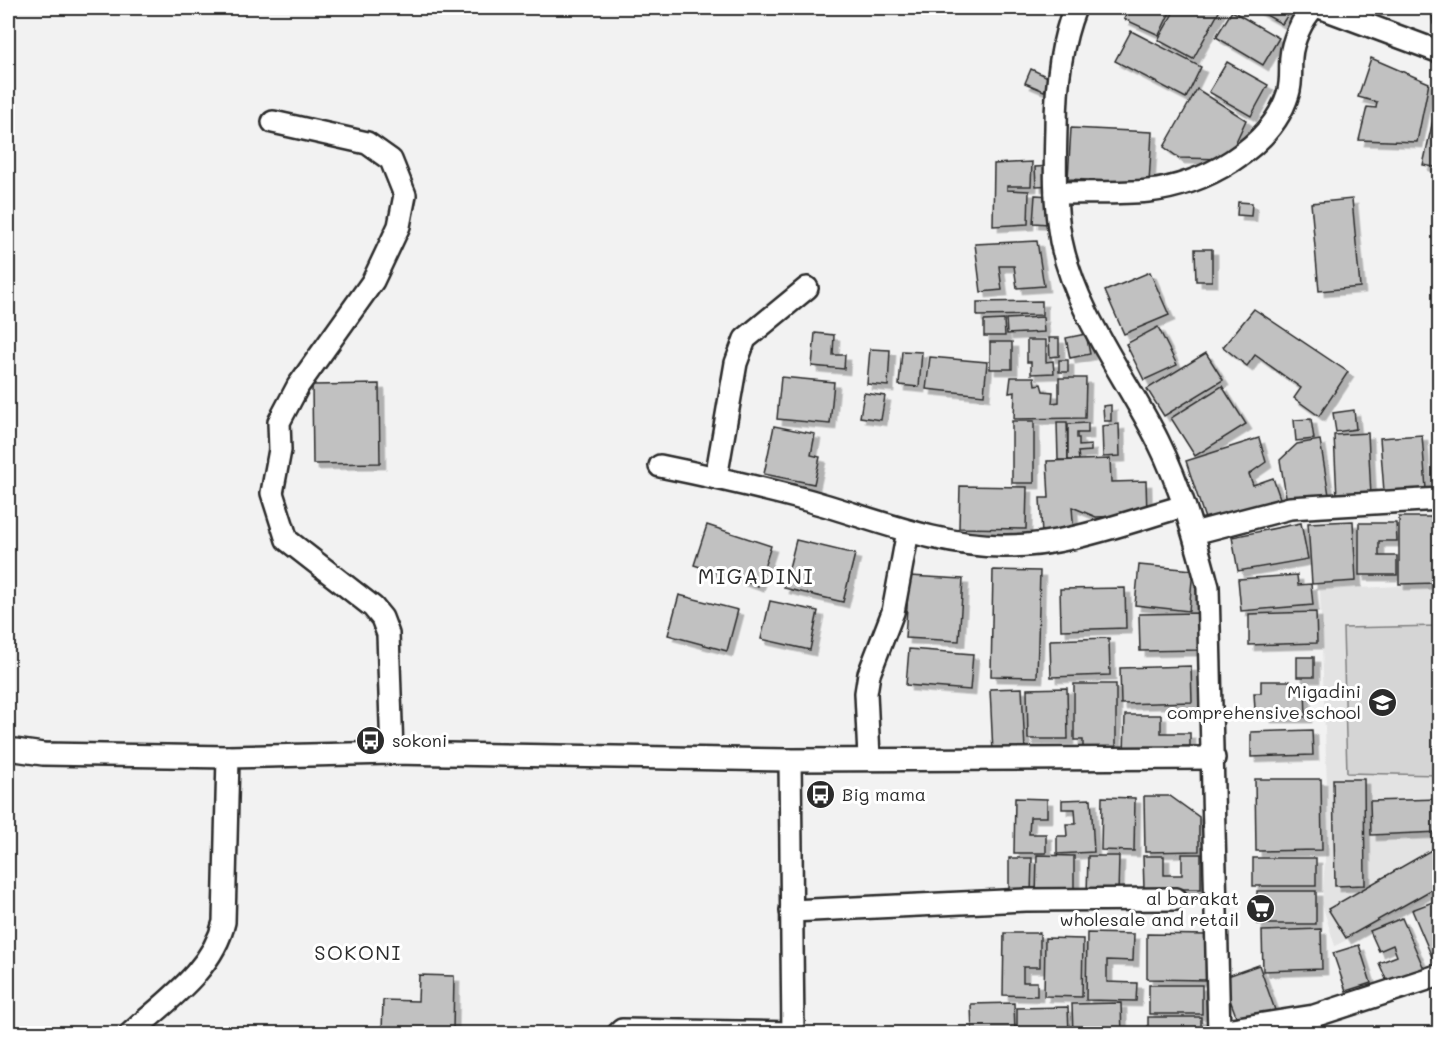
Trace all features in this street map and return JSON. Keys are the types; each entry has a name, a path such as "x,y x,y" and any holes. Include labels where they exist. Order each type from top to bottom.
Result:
{"street":[{"path":"1075,8 1068,24 1056,100 1056,192 1062,242 1075,283 1092,322 1159,443 1194,533 1208,587 1219,1032 1314,1016 1440,975"},
{"path":"1056,192 1148,191 1173,186 1207,173 1251,149 1282,110 1289,92 1294,43 1313,8"},
{"path":"1322,8 1440,52"},
{"path":"273,122 367,143 391,160 405,195 399,226 373,281 298,386 279,422 280,450 272,493 286,540 342,581 382,618 388,634 392,753"},
{"path":"716,478 736,363 745,339 807,288"},
{"path":"660,466 807,500 908,531 1007,546 1070,538 1184,506"},
{"path":"1194,533 1290,508 1440,499"},
{"path":"869,758 866,693 869,674 893,612 908,531"},
{"path":"8,749 43,754 228,757 392,753 790,760 1214,758"},
{"path":"130,1034 189,979 220,942 224,922 228,757"},
{"path":"618,1034 622,1030 792,1033 790,760"},
{"path":"791,911 1026,900 1176,899"}],"shaded area":[{"name":"Migadini comprehensive school","path":"1439,584 1439,890 1335,946 1322,904 1328,814 1320,590"},
{"path":"1439,626 1439,775 1347,773 1343,628"}],"building":[{"path":"1130,8 1172,8 1159,35 1124,19"},
{"path":"1176,8 1221,8 1193,59 1158,40"},
{"path":"1254,8 1292,8 1282,24"},
{"path":"1431,8 1440,8 1440,23 1433,24"},
{"path":"1232,11 1279,38 1263,65 1216,37"},
{"path":"1131,31 1201,67 1186,98 1115,61"},
{"path":"1371,58 1429,83 1417,142 1359,140 1367,107 1376,108 1377,102 1358,97"},
{"path":"1227,62 1268,85 1251,116 1209,92"},
{"path":"1031,69 1050,78 1044,91 1025,83"},
{"path":"1197,89 1246,120 1228,159 1179,158 1164,147"},
{"path":"1440,89 1440,168 1423,165"},
{"path":"1071,128 1152,132 1149,183 1068,179"},
{"path":"1032,162 1031,186 1007,186 1007,190 1029,191 1028,224 993,226 994,164"},
{"path":"1052,166 1054,185 1036,186 1035,167"},
{"path":"1035,195 1051,196 1049,224 1033,223"},
{"path":"1352,199 1360,287 1319,291 1311,203"},
{"path":"1238,202 1252,203 1251,216 1237,215"},
{"path":"1037,241 1044,286 1017,288 1014,266 999,266 1002,290 981,292 975,244"},
{"path":"1195,249 1212,249 1212,281 1196,281"},
{"path":"1150,272 1169,315 1124,334 1105,291"},
{"path":"1042,301 1042,315 977,316 977,302"},
{"path":"1254,309 1348,372 1319,416 1294,398 1301,388 1255,355 1247,366 1223,347"},
{"path":"1043,317 1044,332 1007,334 1006,319"},
{"path":"1004,320 1005,336 984,336 984,321"},
{"path":"1158,327 1177,365 1144,380 1126,344"},
{"path":"815,333 834,335 833,355 845,355 844,369 812,366"},
{"path":"1086,334 1090,354 1070,358 1066,338"},
{"path":"1049,338 1059,338 1059,356 1050,357"},
{"path":"1027,340 1046,340 1046,362 1053,361 1054,373 1031,374 1031,362 1027,362"},
{"path":"990,342 1012,342 1012,369 990,369"},
{"path":"870,349 890,350 888,386 867,384"},
{"path":"902,351 922,352 919,387 899,385"},
{"path":"1206,353 1223,380 1164,416 1147,389"},
{"path":"930,357 987,362 984,395 926,389"},
{"path":"1059,360 1068,360 1068,372 1059,372"},
{"path":"781,377 834,382 830,424 777,419"},
{"path":"1011,377 1034,377 1035,385 1041,384 1043,391 1053,392 1052,403 1059,402 1059,378 1086,378 1085,418 1014,419 1015,392 1009,393"},
{"path":"379,384 380,463 313,464 312,385"},
{"path":"1222,386 1246,424 1195,456 1171,418"},
{"path":"864,393 885,396 881,420 860,417"},
{"path":"1111,405 1111,421 1104,421 1103,406"},
{"path":"1354,410 1356,429 1336,432 1333,413"},
{"path":"1311,419 1314,439 1296,441 1294,420"},
{"path":"1012,421 1034,421 1034,483 1012,483"},
{"path":"1057,422 1067,422 1068,460 1058,460"},
{"path":"1088,423 1088,433 1077,433 1077,438 1079,438 1079,446 1091,445 1091,451 1078,452 1079,460 1068,460 1068,424"},
{"path":"1119,424 1120,456 1103,457 1102,426"},
{"path":"774,426 815,434 811,455 820,457 814,484 764,474"},
{"path":"1368,433 1371,496 1337,498 1334,435"},
{"path":"1422,435 1426,489 1384,492 1380,438"},
{"path":"1259,438 1266,462 1249,474 1253,485 1273,478 1281,501 1207,525 1186,461"},
{"path":"1320,440 1329,495 1287,502 1280,460 1297,444"},
{"path":"1434,449 1440,449 1440,492 1434,492"},
{"path":"1110,459 1111,482 1146,481 1147,515 1096,517 1072,507 1074,534 1042,535 1040,498 1049,498 1047,461"},
{"path":"960,486 1027,487 1026,529 959,528"},
{"path":"1399,517 1438,517 1439,583 1399,584"},
{"path":"1353,521 1356,581 1312,584 1308,523"},
{"path":"1301,523 1308,559 1238,571 1232,537"},
{"path":"1359,523 1396,523 1397,541 1379,541 1379,556 1397,556 1397,575 1359,575"},
{"path":"707,525 771,546 758,586 694,565"},
{"path":"796,540 855,554 843,602 784,588"},
{"path":"1139,565 1193,570 1189,611 1135,605"},
{"path":"993,570 1040,571 1037,677 991,676"},
{"path":"1297,575 1298,585 1311,584 1313,605 1241,611 1238,579"},
{"path":"909,576 963,579 959,641 905,638"},
{"path":"1125,588 1126,628 1061,630 1060,589"},
{"path":"679,595 738,610 727,651 668,635"},
{"path":"770,601 818,611 810,650 761,639"},
{"path":"1316,612 1317,643 1249,645 1249,614"},
{"path":"1199,613 1199,650 1140,651 1139,614"},
{"path":"1109,638 1110,675 1051,677 1050,640"},
{"path":"909,649 973,654 970,690 906,685"},
{"path":"1297,657 1314,657 1314,677 1297,677"},
{"path":"1191,666 1192,702 1121,704 1120,668"},
{"path":"1261,681 1290,681 1290,689 1305,689 1306,717 1266,717 1266,710 1255,710 1254,693 1261,693"},
{"path":"1074,684 1116,684 1116,754 1083,754 1083,740 1074,740"},
{"path":"1022,688 1025,751 993,753 990,689"},
{"path":"1067,688 1068,739 1028,739 1027,689"},
{"path":"1125,715 1161,715 1161,733 1190,733 1190,756 1124,756"},
{"path":"1312,730 1313,755 1251,757 1251,732"},
{"path":"1255,779 1321,779 1322,850 1256,851"},
{"path":"1333,779 1364,779 1365,885 1335,886"},
{"path":"1144,796 1170,796 1199,817 1199,851 1145,852"},
{"path":"1102,797 1135,798 1134,851 1101,850"},
{"path":"1015,798 1047,799 1047,817 1030,817 1029,834 1046,834 1046,853 1014,853"},
{"path":"1091,799 1094,852 1057,854 1057,836 1067,836 1066,824 1076,824 1075,809 1062,809 1062,800"},
{"path":"1440,799 1440,832 1371,835 1370,801"},
{"path":"1440,845 1440,885 1346,938 1328,909"},
{"path":"1182,854 1201,854 1201,889 1144,889 1143,856 1164,856 1164,875 1182,875"},
{"path":"1037,855 1074,856 1074,896 1036,896"},
{"path":"1088,856 1119,856 1118,895 1087,894"},
{"path":"1009,858 1032,858 1031,894 1009,894"},
{"path":"1253,858 1316,858 1316,886 1253,886"},
{"path":"1257,891 1316,891 1316,924 1257,924"},
{"path":"1440,899 1440,962 1435,964 1412,910"},
{"path":"1402,918 1425,971 1389,986 1379,963 1397,956 1393,945 1379,951 1370,931"},
{"path":"1321,929 1322,969 1263,971 1262,931"},
{"path":"1004,933 1040,933 1040,967 1023,967 1023,982 1037,982 1037,996 1003,995"},
{"path":"1087,933 1134,934 1133,961 1107,960 1107,982 1137,983 1136,1001 1086,1000"},
{"path":"1147,934 1207,935 1206,980 1147,979"},
{"path":"1045,938 1083,939 1082,997 1044,996"},
{"path":"1359,945 1371,983 1346,991 1333,953"},
{"path":"1259,965 1275,1010 1239,1024 1222,978"},
{"path":"419,975 454,976 453,1032 382,1031 383,1000 418,1001"},
{"path":"1149,985 1202,985 1202,1014 1149,1014"},
{"path":"1014,1003 1015,1034 972,1034 971,1004"},
{"path":"1121,1003 1122,1034 1073,1034 1072,1004"},
{"path":"1068,1007 1069,1034 1017,1034 1017,1008"},
{"path":"1148,1017 1201,1017 1201,1034 1148,1034"}],"place":[{"name":"Migadini comprehensive school","path":"1382,702"},
{"name":"sokoni","path":"371,741"},
{"name":"Big mama","path":"821,795"},
{"name":"al barakat wholesale and retail","path":"1260,909"}],"district":[{"name":"MIGADINI","path":"756,577"},
{"name":"SOKONI","path":"358,953"}]}
